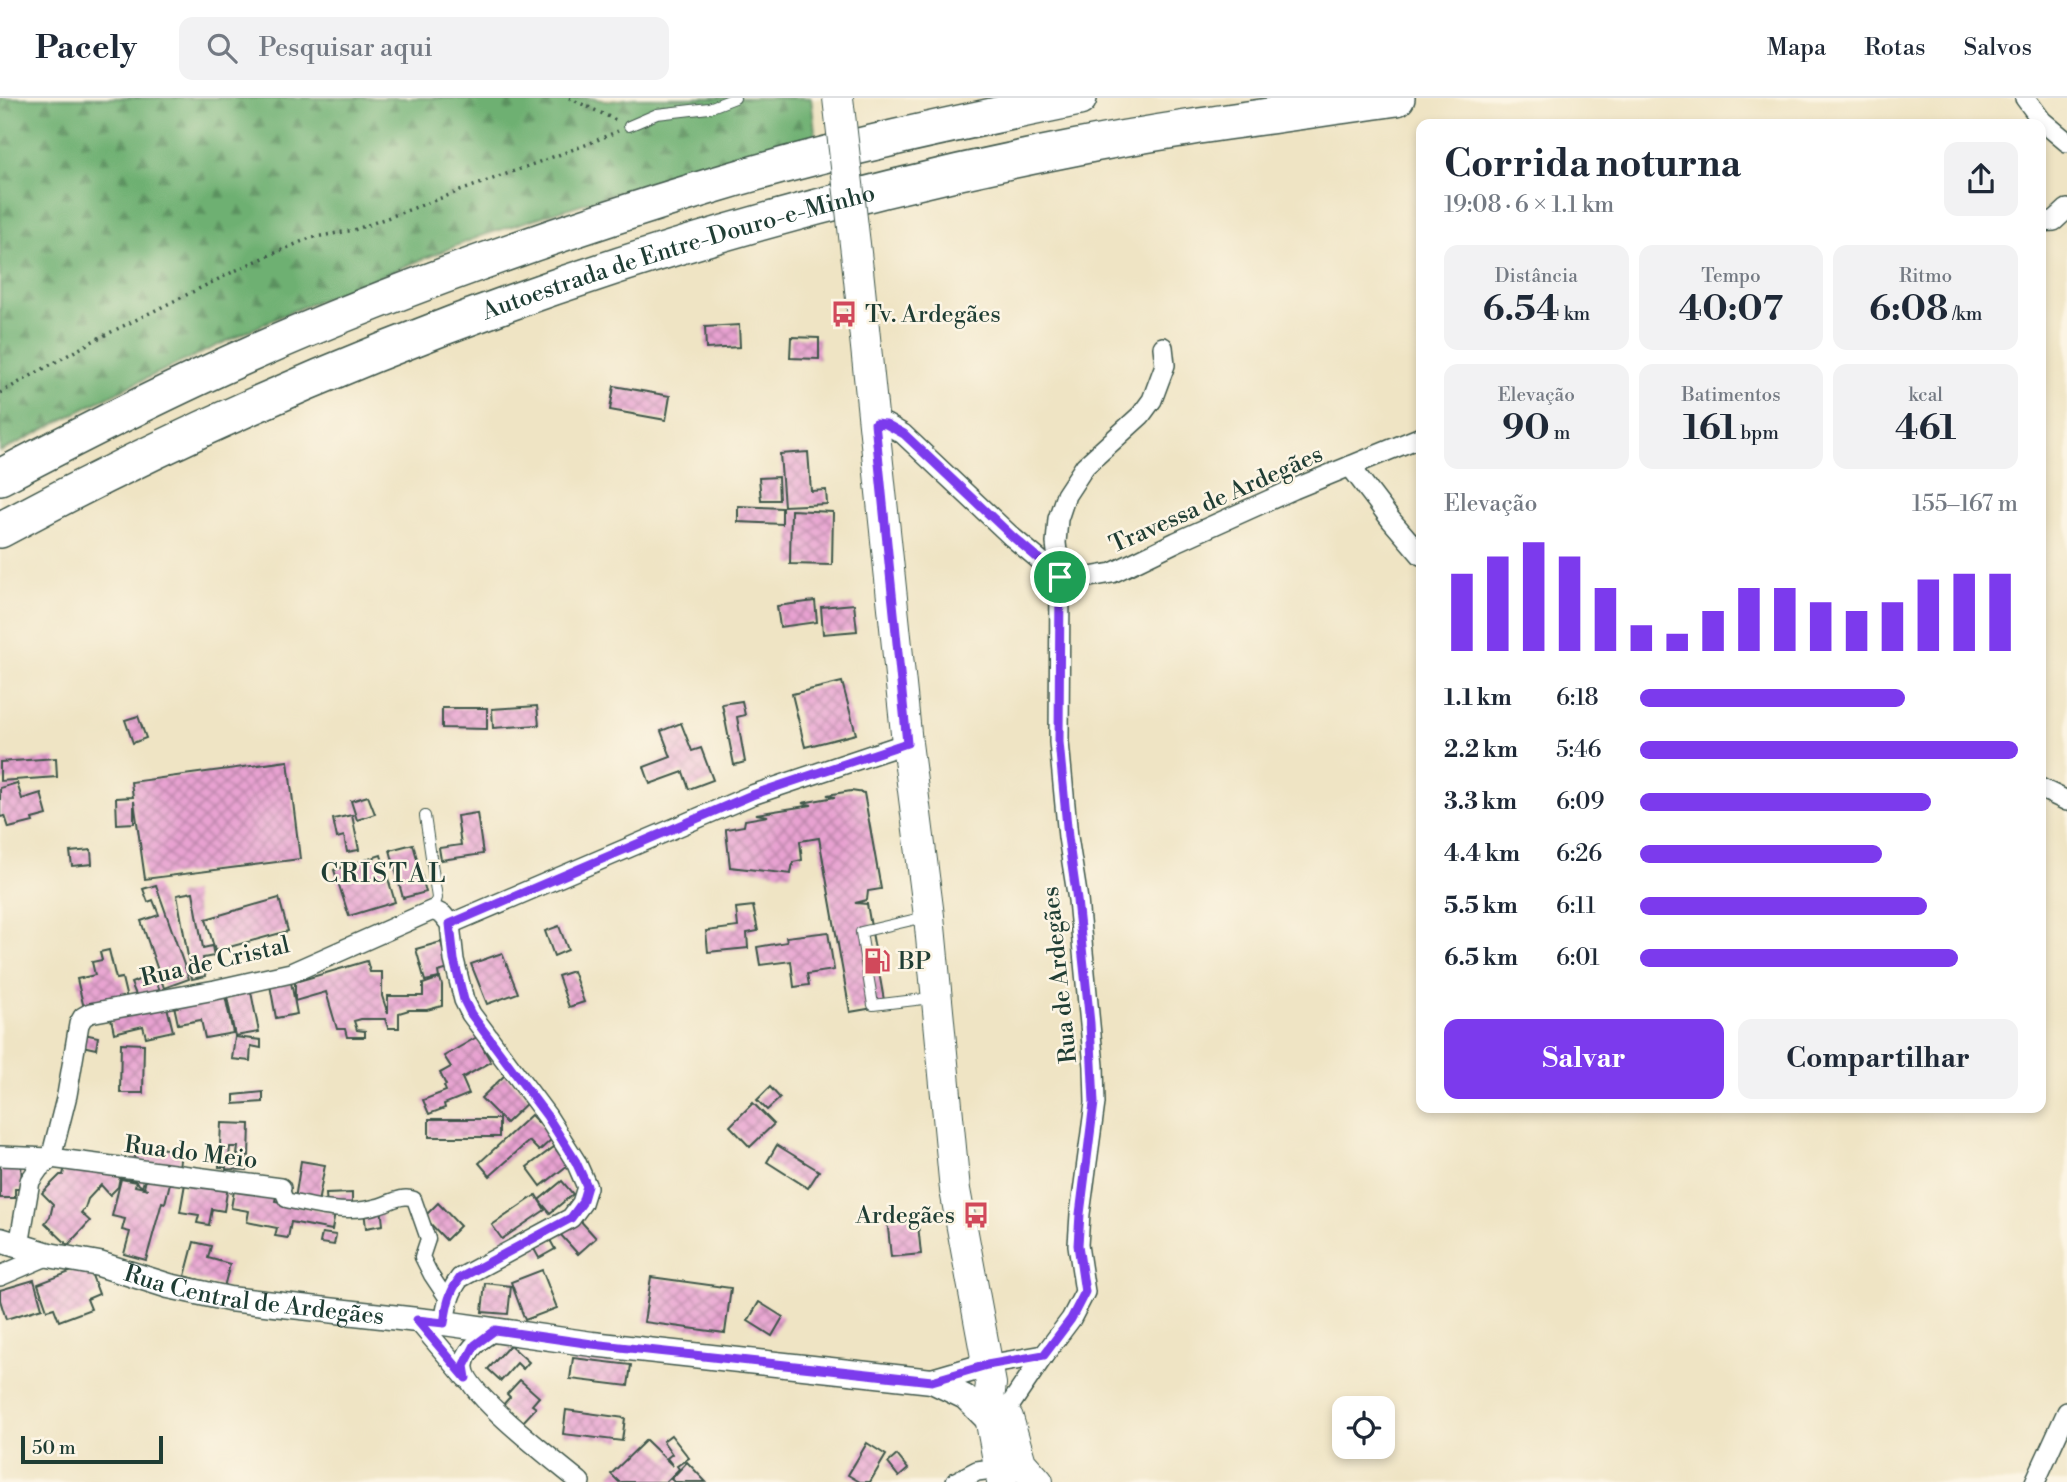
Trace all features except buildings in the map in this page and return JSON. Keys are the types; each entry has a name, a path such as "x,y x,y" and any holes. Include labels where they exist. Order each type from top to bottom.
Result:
{"highway":[{"name":"Autoestrada de Entre-Douro-e-Minho","path":"0,477 108,421 247,355 388,297 568,231 790,164 902,136 1079,98"},
{"name":"Autoestrada de Entre-Douro-e-Minho","path":"0,530 202,428 340,367 482,311 675,247 811,208 1071,148 1396,98"}],"main road":[{"path":"838,98 875,423 907,743 929,916 955,1190 989,1374 1002,1398 999,1417 1001,1475"},
{"path":"999,1417 1021,1463 1038,1482"}],"street":[{"path":"2025,98 2041,119"},
{"path":"2046,124 2067,142"},
{"path":"2046,222 2054,221 2067,209"},
{"name":"Rua de Ardegães","path":"999,1417 1071,1319 1085,1292 1078,1245 1079,1224 1094,1103 1090,1023 1059,742 1060,577 1056,543 1058,519 1066,495 1085,466 1142,415 1152,400 1165,365 1163,347"},
{"path":"875,423 886,424 904,434 1013,537 1060,577"},
{"name":"Travessa de Ardegães","path":"1060,577 1086,579 1112,573 1176,542 1416,439"},
{"path":"1350,466 1416,549"},
{"path":"450,924 752,795 907,743"},
{"path":"2046,791 2067,800"},
{"path":"433,910 443,915 450,924 454,960 464,1000 471,1014 547,1116 576,1162 587,1186 582,1203 571,1218 460,1278 453,1286 446,1311"},
{"name":"Rua de Cristal","path":"10,1243 30,1181 39,1168 51,1158 67,1096 79,1024 83,1017 90,1013 215,990 291,972 433,910"},
{"name":"Rua do Meio","path":"0,1156 51,1158 281,1188 286,1200 320,1208 363,1209 404,1197 414,1199 428,1239 422,1257 446,1311"},
{"name":"Rua Central de Ardegães","path":"10,1243 50,1255 99,1264 169,1286 229,1299 417,1320 446,1311 495,1330 592,1344 932,1381 989,1374"},
{"path":"0,1276 50,1255"},
{"path":"417,1320 465,1372 493,1408 580,1482"},
{"path":"465,1372 475,1345 495,1330"},
{"path":"989,1374 1044,1355"},
{"name":"Rua Central de Ardegães","path":"932,1381 999,1417"},
{"path":"2035,1482 2067,1412"},
{"path":"956,1482 977,1471 1001,1475"}],"lane":[{"path":"629,126 657,114 709,108 735,98"},
{"path":"425,816 437,898 433,910"},
{"path":"929,916 861,932 873,1005 936,998"}],"path":[{"path":"569,98 629,126"},
{"path":"0,393 95,340 247,265 310,238 354,230 588,144 629,126"}],"green space":[{"path":"0,98 587,98 610,101 636,98 811,98 816,139 669,176 481,236 290,312 119,391 0,452"}],"place":[{"name":"Tv. Ardegães","path":"844,314"},
{"name":"BP","path":"877,961"},
{"name":"Ardegães","path":"976,1215"}],"district":[{"name":"CRISTAL","path":"384,873"}],"route":[{"path":"875,423 894,427 904,434 958,487 1060,577 1059,742 1094,1066 1094,1103 1078,1245 1085,1292 1071,1319 1044,1355 987,1365 932,1381 592,1344 495,1330 475,1345 467,1357 464,1366 466,1378 417,1320 444,1323 447,1299 460,1278 571,1218 582,1203 587,1186 576,1162 547,1116 471,1014 464,1000 454,960 450,924 752,795 907,743 875,423"}]}
